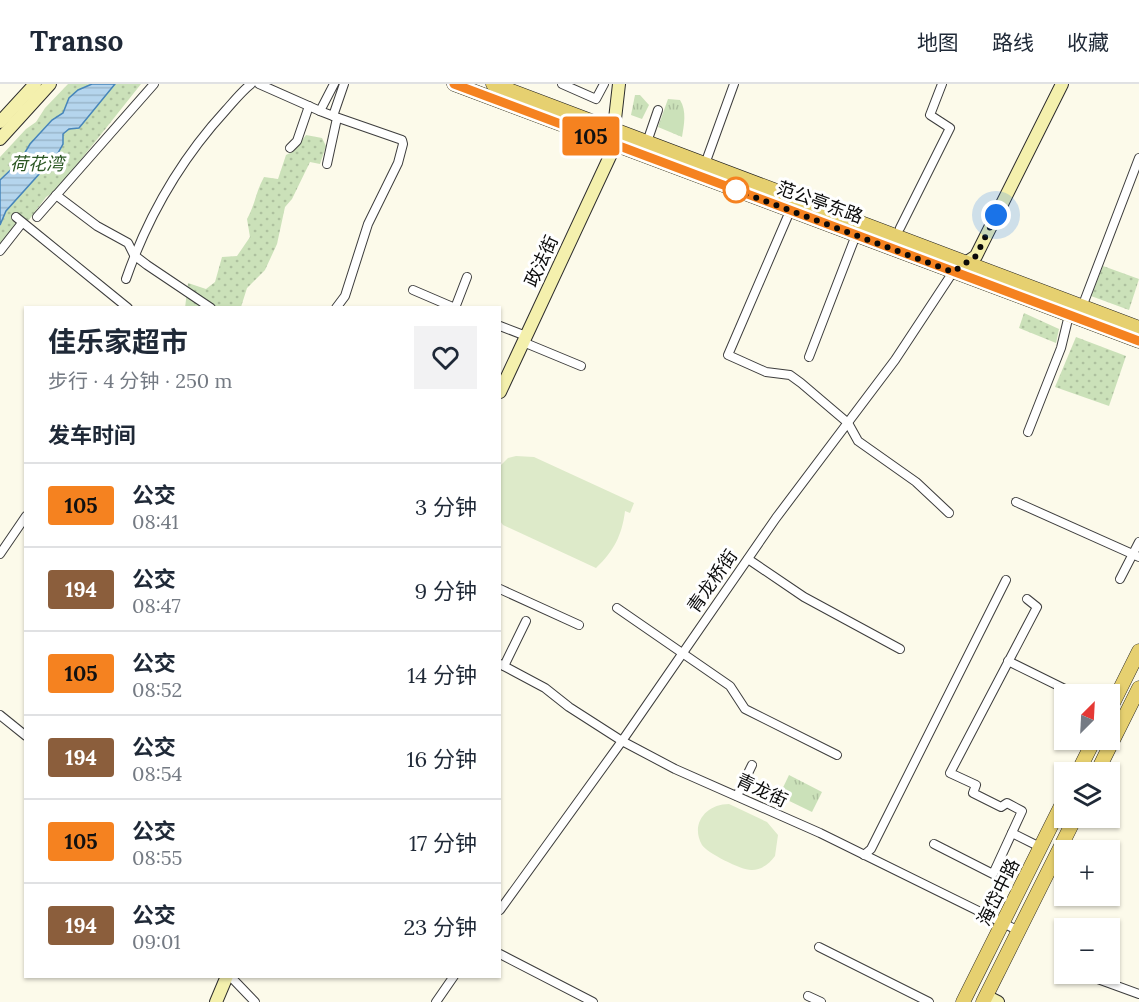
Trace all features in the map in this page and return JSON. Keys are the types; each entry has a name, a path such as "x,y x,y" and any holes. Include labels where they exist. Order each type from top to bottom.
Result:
{"main road":[{"name":"范公亭东路","path":"454,84 615,137 647,142 1139,328"},
{"name":"范公亭东路","path":"493,84 790,211 1139,341"},
{"path":"1120,689 1139,651"},
{"path":"1102,762 1139,688"},
{"name":"海岱中路","path":"963,1002 1054,820"},
{"name":"海岱中路","path":"989,1000 1019,931 1070,828"}],"street":[{"path":"0,122 35,84"},
{"path":"0,139 50,84"},
{"path":"37,217 154,84"},
{"path":"126,279 134,255 182,164 217,119 251,84"},
{"path":"259,84 335,117 402,140 398,163 368,224 345,296 338,306"},
{"path":"320,111 334,84"},
{"path":"327,164 335,117 344,84"},
{"path":"562,84 596,99 604,84"},
{"path":"615,137 615,107 620,84"},
{"path":"705,164 734,84"},
{"path":"900,228 950,128 930,115 942,84"},
{"path":"953,272 976,256 1062,84"},
{"path":"290,148 297,141 309,106"},
{"path":"647,142 658,110"},
{"name":"政法街","path":"501,390 615,137"},
{"path":"1082,307 1139,158"},
{"path":"56,195 97,226 128,243 134,255 208,306"},
{"path":"790,211 728,355 766,372 790,375 848,423 858,441 916,482 950,513"},
{"path":"0,251 19,220 126,306"},
{"path":"808,357 856,235"},
{"name":"青龙桥街","path":"501,909 622,741 748,559 896,360 953,272"},
{"path":"456,306 467,277"},
{"path":"413,290 450,306"},
{"path":"1028,432 1061,348 1069,315"},
{"path":"501,327 581,366"},
{"path":"1016,502 1136,556"},
{"path":"0,554 24,519"},
{"path":"1120,579 1136,556 1139,542"},
{"path":"748,559 804,597 900,648"},
{"path":"864,855 871,849 1006,580"},
{"path":"501,589 579,625"},
{"path":"934,844 993,874 1022,811 1007,802 1001,807 973,793 976,785 950,772 1037,607 1027,599"},
{"path":"617,608 730,686 746,709 837,755"},
{"path":"502,665 526,621"},
{"path":"1008,661 1055,684"},
{"name":"青龙街","path":"502,665 545,688 569,707 622,741 675,769 864,855 1019,931"},
{"path":"0,716 24,734"},
{"path":"737,796 752,765"},
{"path":"1012,833 1040,847"},
{"path":"819,947 929,1002"},
{"path":"501,955 592,1002"},
{"path":"216,1002 228,978"},
{"path":"231,978 255,1002"},
{"path":"436,1002 453,978"},
{"path":"1112,984 1139,994"},
{"path":"808,996 821,1002"}],"green space":[{"name":"荷花湾","path":"68,84 141,84 56,191 46,197 29,220 19,224 0,247 0,157 26,129 36,122 45,108"},
{"path":"635,95 640,95 649,105 642,119 631,115"},
{"path":"668,99 680,100 684,109 682,137 658,127"},
{"path":"306,135 322,138 326,146 320,164 310,162 292,199 285,207 277,244 265,270 247,288 241,306 185,306 188,283 206,289 215,282 222,257 237,256 250,237 247,219 264,177 278,179 286,155 294,151"},
{"path":"1103,266 1139,279 1129,310 1091,296"},
{"path":"1024,313 1059,329 1056,343 1019,328"},
{"path":"1076,337 1126,356 1109,406 1055,387"},
{"path":"534,457 634,503 630,513 625,511 622,528 612,549 596,568 503,525 501,522 501,465 508,458"},
{"path":"789,775 822,792 812,812 779,796"},
{"path":"729,804 767,822 778,835 775,856 768,864 756,870 747,870 718,857 702,845 698,830 702,817 713,807"}],"water":[{"path":"92,84 115,84 79,128 69,129 63,134 63,144 58,153 6,211 0,225 0,180 20,161 30,144 52,120 63,113 69,98 78,90"}],"bus line":[{"name":"105","path":"454,84 1139,341"}],"route":[{"path":"736,190 953,272 976,256 996,215"}]}
